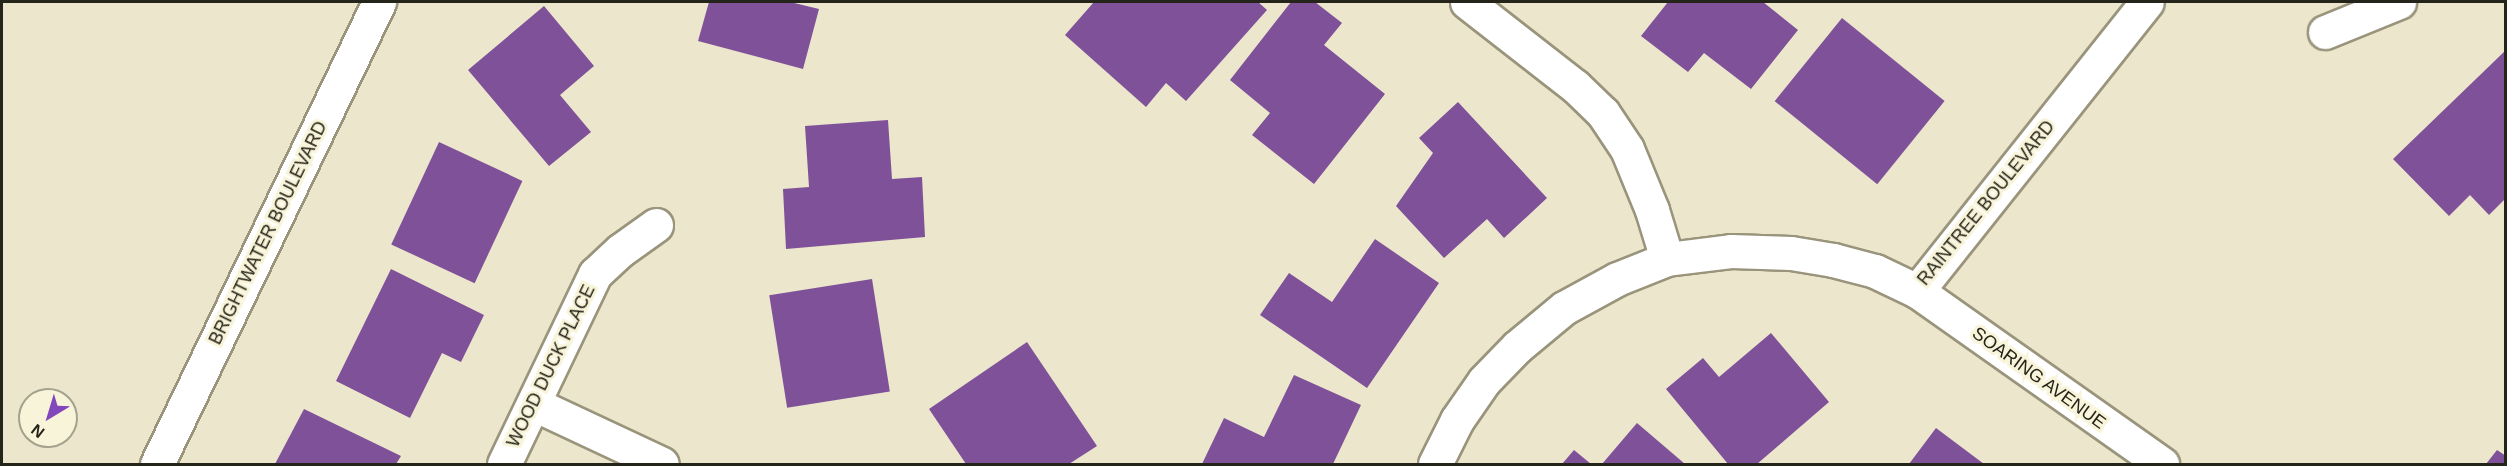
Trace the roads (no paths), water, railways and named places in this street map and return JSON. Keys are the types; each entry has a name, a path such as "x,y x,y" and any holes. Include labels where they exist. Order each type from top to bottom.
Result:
{"street":[{"name":"BRIGHTWATER BOULEVARD","path":"157,465 379,2"},
{"path":"1435,465 1457,420 1479,389 1517,346 1564,308 1617,279 1667,259 1652,210 1626,149 1603,113 1575,86 1467,2"},
{"name":"RAINTREE BOULEVARD","path":"1667,259 1731,251 1791,253 1875,271 1917,291 2147,2"},
{"path":"2325,32 2399,2"},
{"name":"WOOD DUCK PLACE","path":"504,465 595,274 621,250 656,225"},
{"name":"SOARING AVENUE","path":"1917,291 2152,462"},
{"path":"534,404 662,465"}]}
